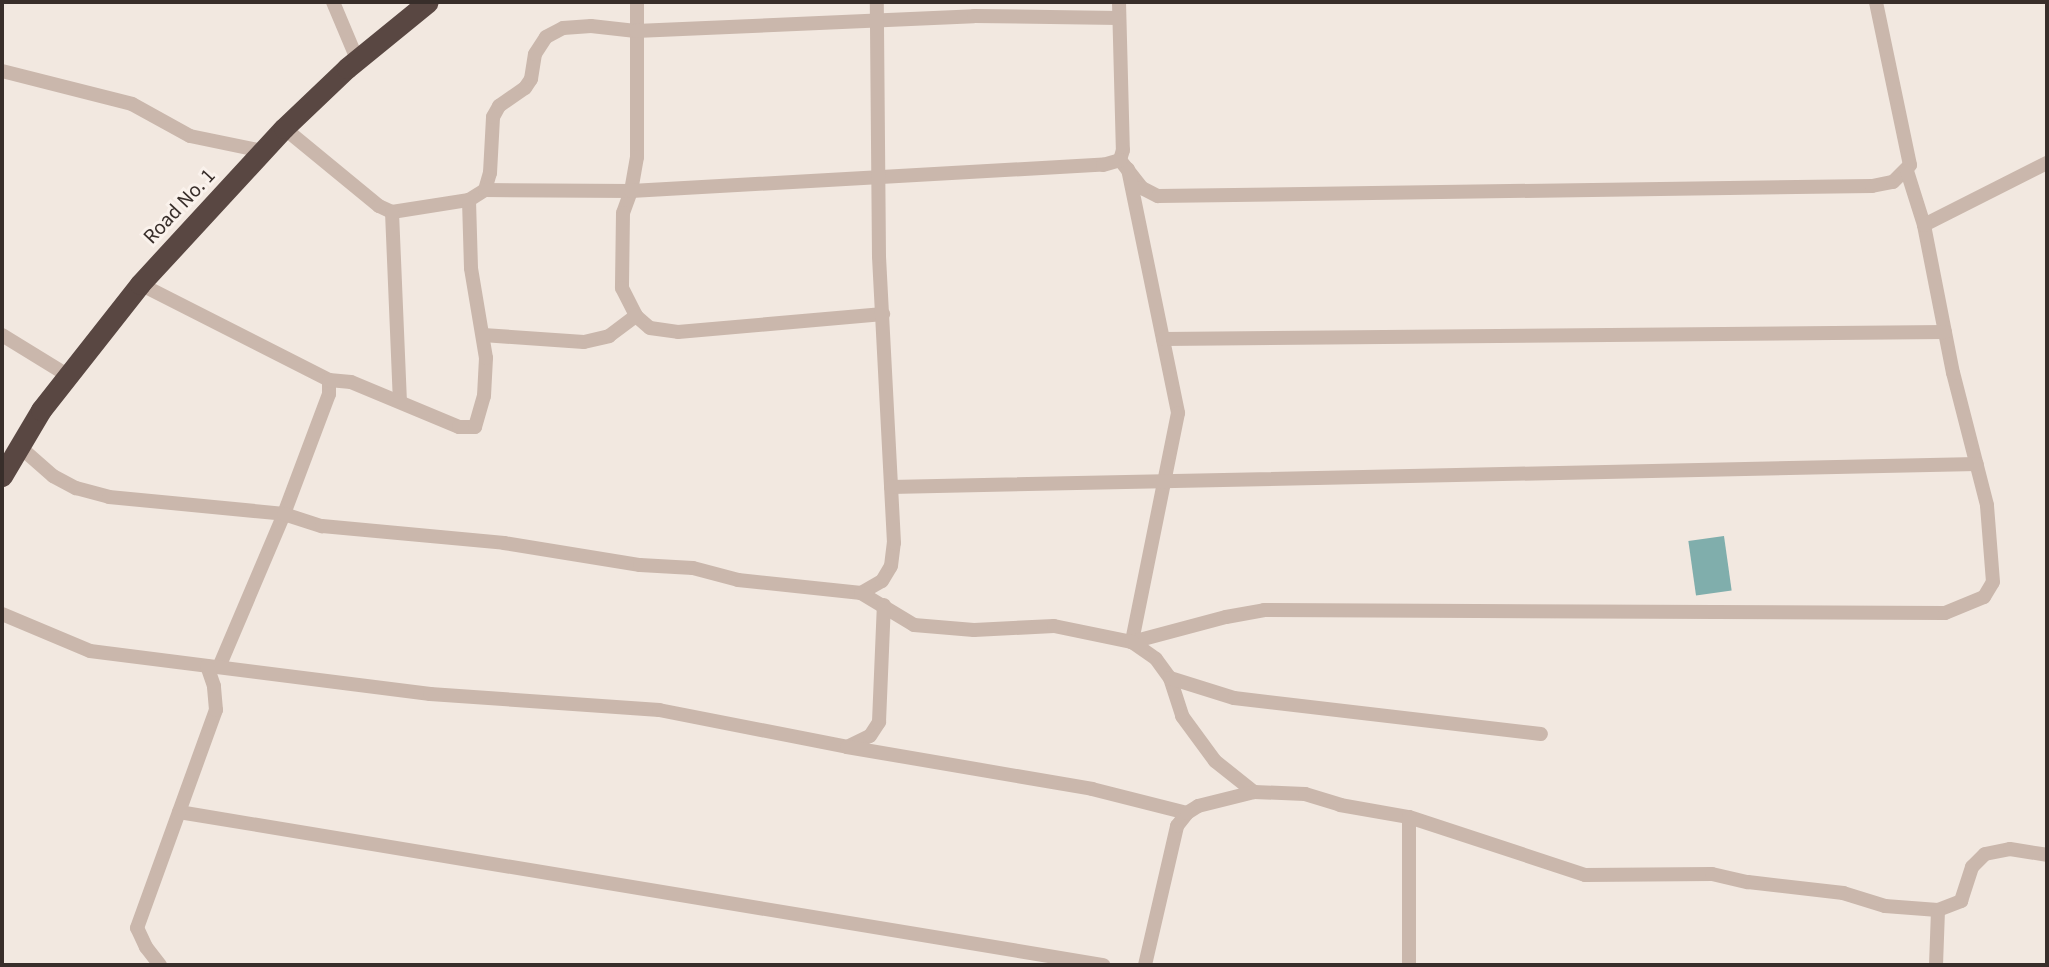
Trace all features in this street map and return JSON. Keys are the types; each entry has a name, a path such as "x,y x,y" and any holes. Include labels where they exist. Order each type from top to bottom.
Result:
{"highway":[{"name":"Road No. 1","path":"2,475 67,375 139,284 284,128 357,59 428,2"}],"street":[{"path":"333,2 357,59"},
{"path":"637,2 638,115 631,191 623,213 622,288 636,316 650,328 678,332 883,314"},
{"path":"861,593 883,581 891,566 894,543 877,175 877,2"},
{"path":"1119,2 1124,164 1178,413 1132,642"},
{"path":"1124,164 1142,188 1158,196 1872,186 1893,182 1907,171 1910,165 1876,2"},
{"path":"485,190 490,173 493,117 499,106 525,88 531,79 535,54 547,37 563,28 591,26 636,31 877,18 974,16 1119,18"},
{"path":"2,71 132,104 190,136 262,151"},
{"path":"284,128 379,206 392,212 469,200 485,190 631,191 877,175 1124,164"},
{"path":"1924,225 2047,163"},
{"path":"1132,642 1226,617 1264,610 1945,613 1984,597 1993,582 1987,505 1945,332 1924,225 1907,171"},
{"path":"139,284 320,373 329,380 351,382 458,427 475,427 484,396 486,358 471,268 469,200"},
{"path":"392,212 400,401"},
{"path":"483,335 584,342 609,336 636,316"},
{"path":"1163,339 1945,332"},
{"path":"2,335 67,375"},
{"path":"160,965 146,947 137,928 216,710 213,666 284,514 329,394 329,380"},
{"path":"19,447 53,476 76,488 109,498 284,514 322,526 504,543 640,565 692,568 738,580 861,593 914,625 974,630 1054,626 1132,642 1156,659 1170,678 1182,716 1215,761 1254,792"},
{"path":"891,488 1977,464"},
{"path":"847,747 870,736 879,722 884,605"},
{"path":"2,614 90,651 430,694 659,710 847,747 1092,789 1187,813"},
{"path":"1170,678 1234,698 1541,734"},
{"path":"1145,965 1177,826 1187,813 1198,806 1254,792 1305,793 1340,805 1409,817 1585,875 1712,874 1748,882 1843,893 1885,906 1938,910 1961,901 1972,867 1985,854 2010,849 2047,855"},
{"path":"179,812 1103,965"},
{"path":"1409,817 1409,965"},
{"path":"1936,965 1938,910"}],"water":[{"path":"1724,536 1732,590 1696,595 1688,541"}]}
